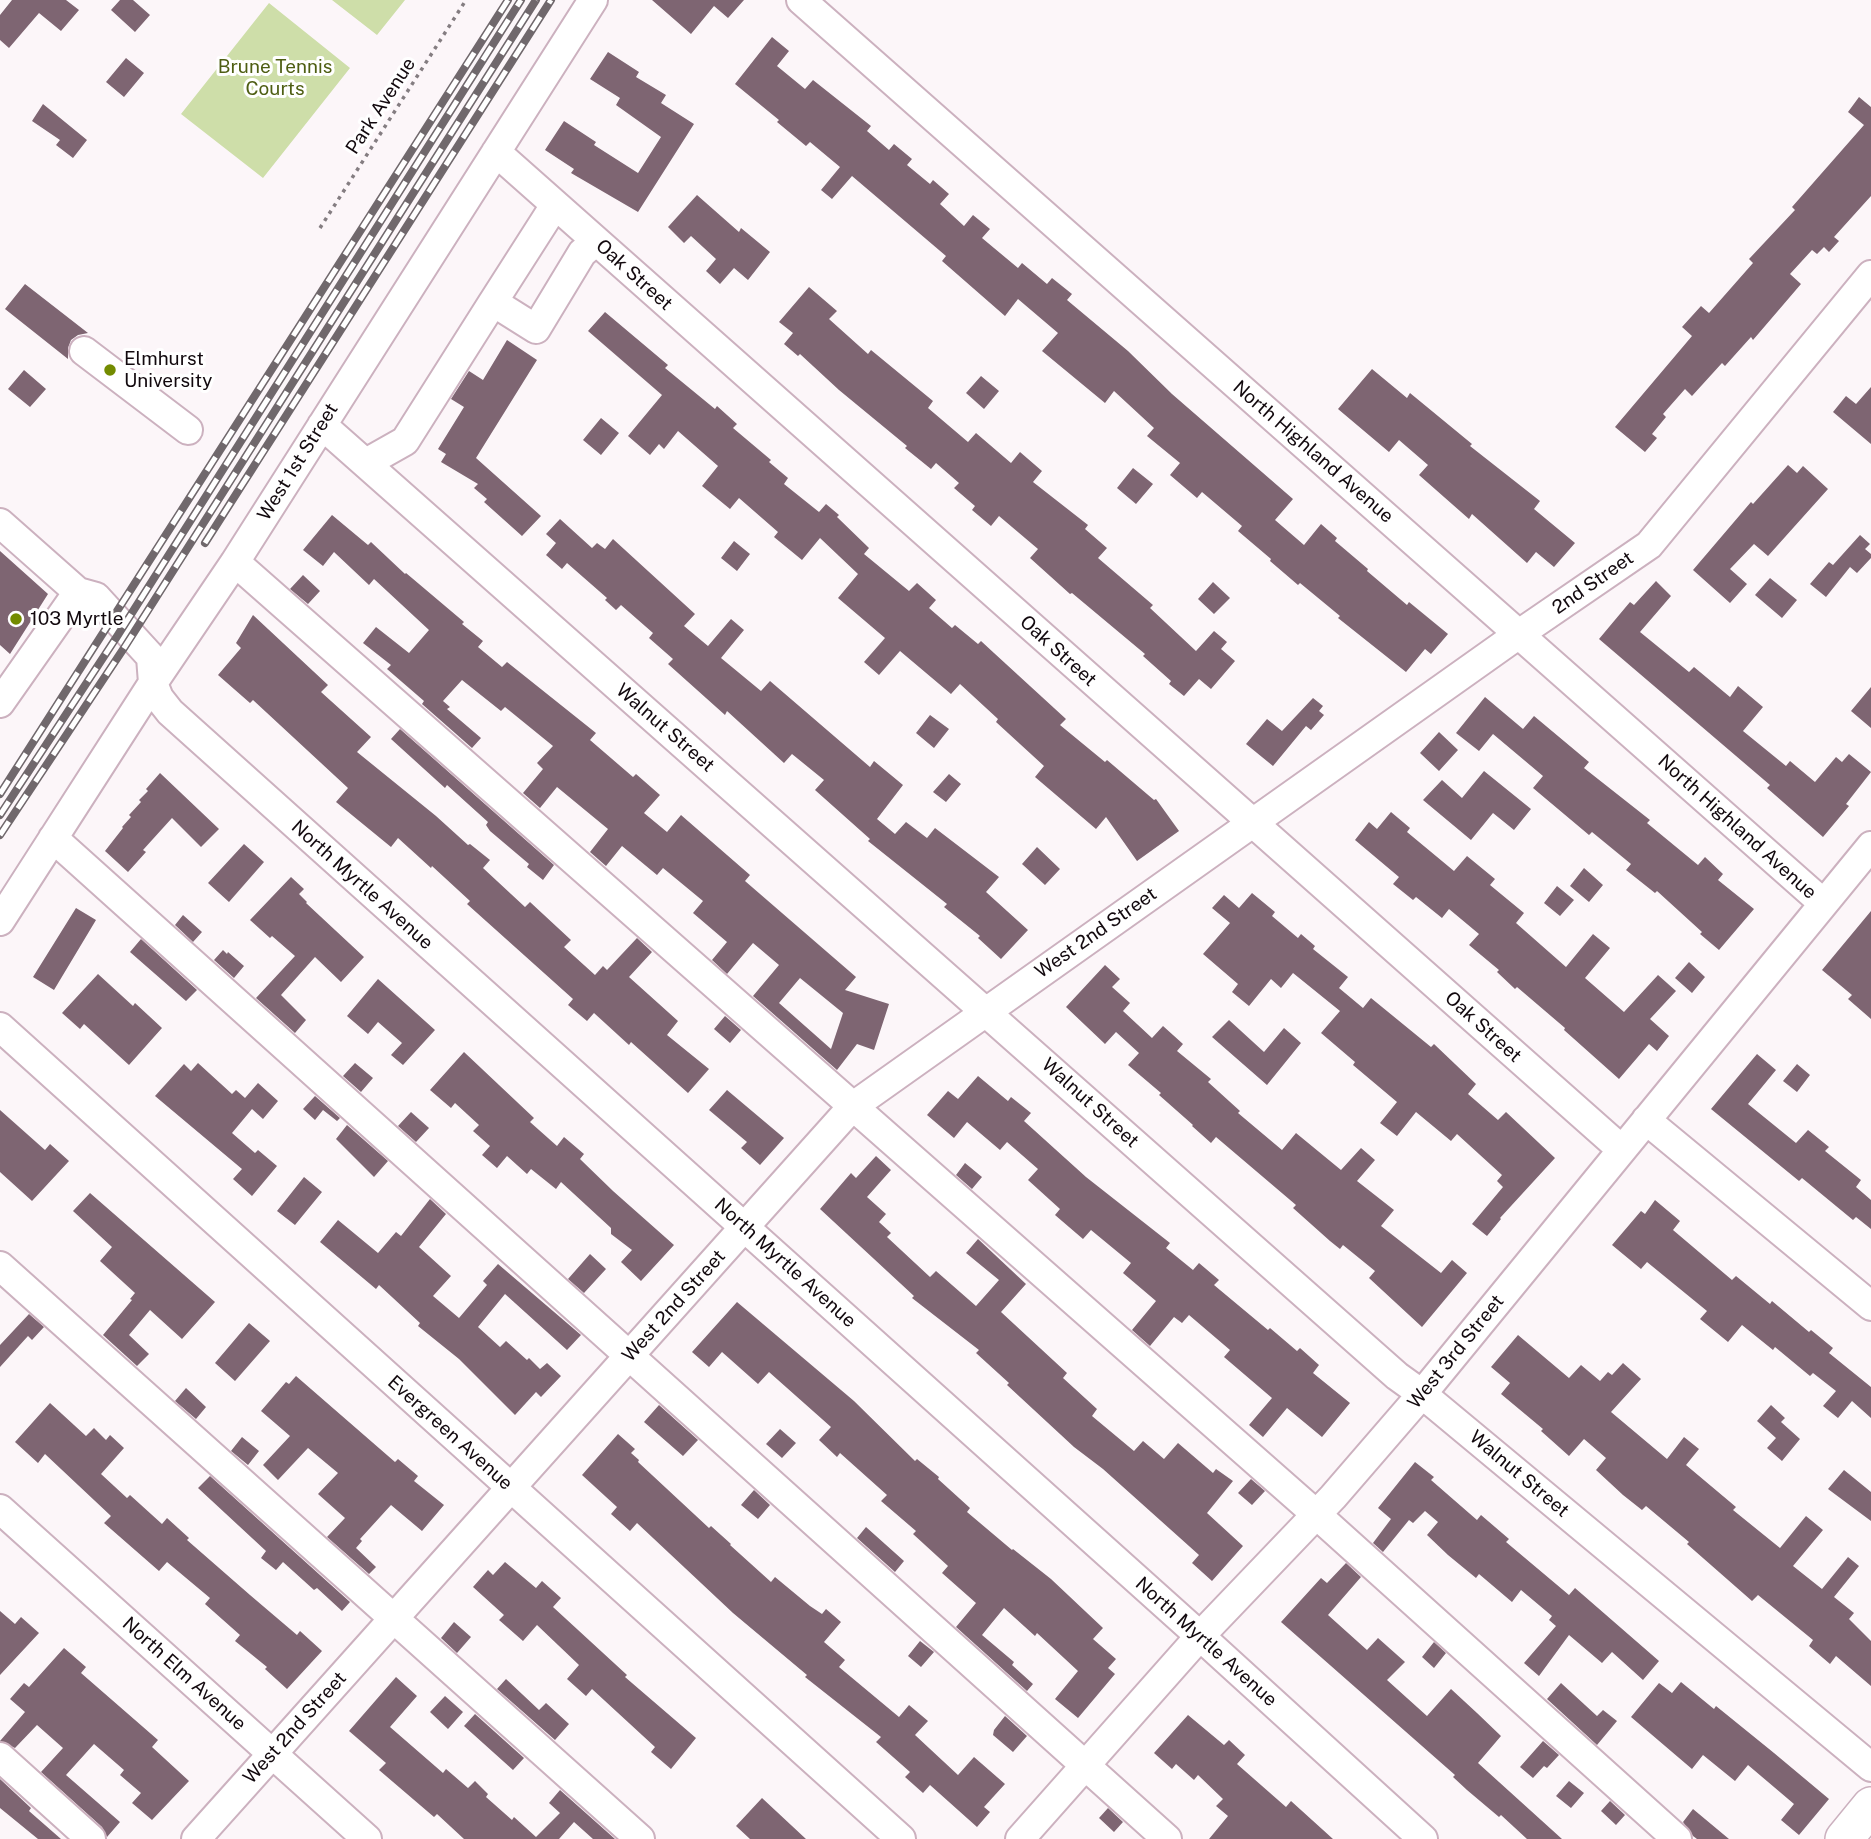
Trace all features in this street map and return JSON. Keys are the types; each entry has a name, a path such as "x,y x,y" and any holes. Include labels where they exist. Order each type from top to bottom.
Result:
{"main road":[{"path":"1844,1839 1871,1806"}],"street":[{"name":"West 1st Street","path":"0,921 153,683 235,562 593,0"},
{"name":"North Highland Avenue","path":"801,0 1823,903"},
{"name":"Oak Street","path":"496,152 1621,1149"},
{"path":"366,463 405,440 555,205"},
{"path":"493,302 536,329 582,253 596,242"},
{"name":"2nd Street","path":"1252,823 1648,545 1871,275"},
{"path":"83,351 188,430"},
{"name":"Walnut Street","path":"322,425 1397,1376 1871,1767"},
{"name":"North Myrtle Avenue","path":"0,523 78,592 88,611 116,638 153,683 159,698 170,712 1423,1839"},
{"path":"235,562 1317,1515 1677,1839"},
{"path":"0,703 78,592"},
{"name":"West 2nd Street","path":"196,1839 852,1107 1252,823"},
{"path":"53,838 1167,1839"},
{"name":"West 3rd Street","path":"1020,1839 1200,1636 1317,1515 1422,1394 1870,849"},
{"name":"Evergreen Avenue","path":"0,1027 901,1839"},
{"path":"1646,1120 1871,1306"},
{"path":"0,1266 640,1839"},
{"name":"North Elm Avenue","path":"0,1509 367,1839"},
{"path":"0,1757 91,1839"}],"path":[{"name":"Park Avenue","path":"320,228 466,0"}],"green space":[{"name":"Brune Tennis Courts","path":"332,0 405,0 377,35"},
{"name":"Brune Tennis Courts","path":"269,3 350,68 263,178 181,114"}],"building":[{"path":"12,0 66,0 79,10 61,31 39,13 9,48 0,40 0,15"},
{"path":"120,0 133,0 150,15 135,32 111,10"},
{"path":"652,0 744,0 728,18 714,6 691,34"},
{"path":"772,37 789,51 777,66 805,89 813,80 871,126 867,131 889,150 894,144 912,159 907,165 930,184 933,180 949,194 940,204 964,226 973,215 990,229 982,238 1018,268 1022,263 1047,284 1052,278 1072,294 1067,300 1293,499 1275,520 1304,545 1321,524 1337,538 1335,541 1368,569 1367,571 1407,605 1409,602 1448,634 1431,654 1425,649 1406,672 1270,561 1271,559 1238,531 1242,526 1202,492 1197,498 1170,475 1180,463 1147,436 1154,428 1114,391 1105,403 1042,351 1058,333 1018,299 1005,316 942,261 946,256 852,176 832,199 821,190 840,167 810,142 806,146 735,84"},
{"path":"608,52 639,72 636,77 666,95 661,103 694,124 638,212 571,173 574,169 545,150 564,121 596,142 594,145 638,173 661,137 616,105 620,98 590,79"},
{"path":"126,58 144,73 124,97 106,82"},
{"path":"1859,97 1871,107 1871,196 1834,237 1839,241 1829,252 1824,247 1817,254 1812,250 1790,274 1801,284 1753,340 1751,337 1725,366 1722,363 1692,396 1685,389 1663,414 1666,417 1652,434 1657,438 1645,452 1615,427 1692,336 1682,327 1701,306 1709,313 1753,263 1749,259 1795,210 1792,207 1864,125 1848,112"},
{"path":"43,104 87,140 73,158 56,145 60,140 32,121"},
{"path":"697,195 739,232 741,228 770,252 748,280 734,268 720,284 706,271 716,259 691,236 684,243 668,227"},
{"path":"25,284 88,333 71,340 68,359 5,309"},
{"path":"809,287 837,311 829,319 868,354 871,350 933,401 928,408 968,442 976,433 1011,463 1020,452 1042,471 1033,482 1088,525 1085,529 1107,548 1098,558 1153,605 1150,608 1196,651 1214,631 1227,642 1221,649 1235,661 1211,689 1199,679 1184,696 1169,684 1171,681 1143,656 1145,654 1030,558 1038,549 999,516 991,526 972,510 975,506 954,488 959,483 936,463 931,469 800,354 798,356 784,344 793,333 779,322"},
{"path":"605,312 668,365 665,368 737,424 733,428 788,478 784,484 819,512 826,504 839,515 837,517 869,548 864,554 909,591 917,583 936,600 929,608 952,628 955,625 978,644 981,641 1066,719 1060,725 1156,799 1179,831 1137,861 1106,817 1096,829 1035,777 1044,766 960,684 951,694 900,651 879,675 864,662 885,638 838,598 858,574 820,538 802,560 774,537 778,532 739,498 730,509 702,486 718,466 678,431 664,449 659,444 650,455 628,436 662,395 588,331"},
{"path":"507,340 537,360 476,458 541,516 522,536 484,502 487,499 474,488 478,484 441,462 446,454 438,449 464,407 451,399 469,371 483,380"},
{"path":"1372,369 1407,398 1410,393 1472,444 1470,446 1540,501 1534,509 1575,543 1554,567 1536,552 1527,563 1472,514 1469,519 1419,475 1428,465 1399,440 1389,452 1338,409"},
{"path":"24,370 46,389 30,407 8,389"},
{"path":"981,376 999,391 984,409 966,393"},
{"path":"1871,387 1871,444 1833,412 1846,396 1856,404"},
{"path":"601,418 619,433 601,455 583,440"},
{"path":"1788,465 1797,473 1803,466 1828,489 1768,556 1754,544 1730,569 1747,584 1730,603 1693,570 1751,502 1753,504"},
{"path":"1133,468 1153,484 1136,504 1117,488"},
{"path":"332,515 368,545 371,542 464,622 462,624 483,641 478,647 502,667 507,662 596,733 590,740 633,777 636,774 660,795 644,813 667,832 681,815 750,875 745,881 856,977 845,990 889,1004 874,1050 857,1044 837,1070 753,996 779,965 753,943 727,974 712,960 727,942 693,913 703,901 663,868 657,875 622,846 606,866 590,852 608,829 557,787 540,808 523,793 543,769 537,763 553,746 505,707 501,711 462,680 443,701 450,707 447,709 481,738 472,748 387,669 391,665 363,643 376,627 409,653 429,630 374,579 369,585 334,552 323,566 303,550","holes":["800,978 843,1013 831,1049 779,1003"]},
{"path":"560,519 592,548 597,543 605,549 613,539 695,614 684,626 708,646 731,619 744,630 721,658 761,691 770,681 870,767 874,761 903,785 877,819 895,834 906,822 927,838 935,828 999,877 986,892 1028,930 1001,959 978,938 980,936 944,907 947,904 868,841 870,839 815,790 824,780 792,754 784,763 727,711 725,715 668,664 673,659 649,638 653,633 621,605 616,610 605,600 607,598 567,563 562,569 546,555 556,543 546,534"},
{"path":"1860,535 1870,544 1865,549 1871,554 1871,558 1857,573 1850,567 1826,597 1810,584 1829,562 1833,565"},
{"path":"734,541 750,554 737,571 721,558"},
{"name":"103 Myrtle","path":"0,551 48,594 10,654 0,645"},
{"path":"303,575 320,591 308,604 290,589"},
{"path":"1770,578 1797,600 1782,618 1755,595"},
{"path":"1656,581 1671,596 1640,632 1689,672 1694,667 1730,697 1738,686 1763,707 1743,731 1786,766 1790,761 1815,782 1836,757 1842,762 1849,754 1871,772 1846,804 1849,806 1823,837 1767,788 1770,785 1599,639 1630,602 1634,605"},
{"path":"1213,582 1230,598 1214,614 1198,599"},
{"path":"253,615 328,685 321,692 371,737 357,752 468,845 490,860 483,868 525,907 530,902 571,940 564,947 595,975 603,966 607,970 637,938 652,952 629,977 678,1021 667,1035 709,1069 688,1093 594,1013 587,1021 568,1005 573,999 467,904 470,901 432,866 431,868 398,838 391,847 336,802 348,788 253,700 250,703 218,675 241,648 236,643"},
{"path":"1871,687 1871,728 1851,711"},
{"path":"1485,697 1523,729 1534,716 1589,762 1584,768 1650,820 1647,823 1698,865 1705,857 1723,874 1718,880 1754,909 1719,950 1657,891 1655,893 1626,870 1631,864 1592,832 1589,835 1533,788 1543,776 1493,734 1479,751 1456,733"},
{"path":"1313,698 1323,706 1319,711 1324,715 1311,730 1306,726 1273,766 1246,744 1267,719 1282,731"},
{"path":"930,715 949,729 934,748 916,733"},
{"path":"400,729 554,865 543,880 527,867 529,864 490,831 486,825 488,822 447,785 445,788 391,739"},
{"path":"1439,732 1458,750 1439,771 1420,753"},
{"path":"1484,771 1531,809 1514,830 1493,813 1471,840 1423,800 1442,780 1462,798"},
{"path":"160,773 219,829 201,847 172,818 143,850 146,852 128,872 105,851 141,802 139,800 148,791 146,789"},
{"path":"949,774 961,784 946,802 933,792"},
{"path":"1391,812 1410,828 1407,832 1454,871 1467,856 1495,879 1490,885 1524,913 1516,923 1566,967 1593,934 1610,948 1585,978 1624,1012 1658,975 1676,991 1650,1019 1669,1036 1657,1051 1649,1044 1619,1079 1564,1030 1565,1028 1517,987 1515,989 1497,972 1499,970 1469,945 1479,934 1449,909 1442,918 1416,897 1413,900 1393,884 1399,877 1355,840 1369,822 1377,829"},
{"path":"244,844 264,862 229,902 208,883"},
{"path":"1037,847 1060,869 1045,885 1022,864"},
{"path":"1584,868 1603,885 1589,902 1570,886"},
{"path":"291,877 304,889 299,894 306,903 364,957 341,982 315,957 281,995 306,1020 295,1033 256,998 295,956 250,920"},
{"path":"1557,886 1574,900 1560,916 1544,903"},
{"path":"1252,893 1275,912 1272,916 1298,938 1301,934 1315,946 1313,949 1348,977 1339,988 1363,1008 1371,998 1431,1047 1434,1044 1476,1084 1468,1094 1498,1120 1506,1112 1555,1158 1487,1236 1472,1224 1503,1187 1497,1181 1502,1175 1457,1134 1451,1141 1416,1112 1397,1136 1380,1123 1397,1102 1353,1065 1355,1062 1321,1033 1340,1011 1293,973 1281,988 1271,979 1249,1006 1232,992 1238,984 1203,954 1230,923 1212,908 1224,895 1239,908"},
{"path":"76,908 96,920 54,990 33,977"},
{"path":"1871,911 1871,1019 1848,999 1852,995 1822,970"},
{"path":"183,915 202,932 193,942 175,925"},
{"path":"141,939 197,990 186,1001 130,952"},
{"path":"223,950 244,966 234,978 214,960"},
{"path":"1689,962 1705,977 1692,993 1675,978"},
{"path":"1105,965 1120,979 1112,987 1130,1003 1123,1011 1152,1038 1163,1026 1183,1044 1177,1051 1211,1079 1208,1082 1240,1111 1238,1113 1282,1150 1296,1133 1341,1170 1361,1148 1375,1160 1357,1181 1394,1210 1381,1226 1441,1273 1452,1260 1467,1273 1422,1327 1369,1278 1375,1271 1343,1245 1340,1249 1330,1241 1293,1208 1296,1205 1216,1137 1211,1143 1159,1095 1161,1093 1128,1065 1139,1053 1116,1032 1105,1044 1066,1007"},
{"path":"98,974 162,1028 129,1065 84,1024 80,1029 62,1013"},
{"path":"378,979 435,1030 403,1065 391,1055 402,1043 378,1022 368,1034 347,1016"},
{"path":"725,1016 741,1030 730,1043 714,1029"},
{"path":"1229,1020 1264,1052 1284,1028 1301,1043 1267,1085 1212,1037"},
{"path":"464,1052 534,1118 530,1122 557,1146 564,1137 584,1154 580,1159 674,1245 641,1281 621,1262 632,1250 611,1234 611,1228 561,1182 556,1189 531,1169 527,1174 507,1156 497,1168 482,1155 490,1146 473,1131 479,1125 455,1103 451,1108 430,1090"},
{"path":"1757,1054 1776,1070 1748,1104 1796,1143 1808,1130 1829,1147 1825,1151 1861,1180 1856,1187 1871,1200 1871,1229 1856,1217 1853,1220 1802,1178 1799,1181 1711,1109"},
{"path":"198,1063 232,1094 236,1090 245,1098 258,1083 278,1101 263,1119 252,1109 232,1133 255,1153 258,1150 277,1166 252,1196 233,1179 242,1169 155,1096 184,1064 191,1071"},
{"path":"355,1063 373,1078 361,1092 343,1076"},
{"path":"1797,1064 1810,1075 1797,1092 1783,1081"},
{"path":"978,1076 1008,1101 1011,1097 1031,1113 1024,1121 1086,1177 1170,1243 1166,1248 1193,1270 1199,1263 1219,1280 1214,1285 1268,1330 1270,1328 1297,1351 1300,1348 1319,1365 1313,1373 1350,1403 1322,1437 1287,1408 1263,1437 1249,1425 1272,1398 1224,1357 1230,1350 1189,1315 1182,1323 1174,1317 1150,1346 1132,1330 1156,1301 1123,1273 1131,1263 1091,1230 1083,1239 1055,1215 1060,1209 1028,1180 1038,1169 1007,1142 1000,1150 967,1122 954,1138 927,1115 948,1091 958,1099"},
{"path":"727,1090 784,1138 760,1165 741,1148 747,1142 709,1110"},
{"path":"315,1096 340,1118 337,1121 323,1110 315,1120 303,1109"},
{"path":"0,1110 45,1150 50,1144 69,1161 32,1201 0,1172"},
{"path":"411,1112 429,1128 416,1142 398,1126"},
{"path":"347,1125 388,1161 374,1177 336,1139"},
{"path":"876,1156 891,1170 867,1197 886,1214 879,1222 891,1233 887,1237 930,1277 936,1271 976,1306 999,1280 966,1253 978,1239 1026,1284 1001,1312 1067,1373 1063,1378 1097,1409 1092,1416 1134,1451 1143,1441 1164,1459 1178,1443 1213,1473 1216,1469 1233,1481 1207,1513 1243,1546 1212,1581 1192,1563 1199,1555 1103,1469 1074,1447 1007,1385 1009,1383 976,1353 979,1350 912,1298 914,1296 820,1209 851,1173 856,1178"},
{"path":"965,1163 982,1177 972,1189 956,1175"},
{"path":"304,1177 322,1192 295,1225 277,1211"},
{"path":"90,1193 215,1302 182,1339 150,1310 129,1335 149,1354 137,1366 103,1335 135,1293 100,1261 112,1247 73,1211"},
{"path":"430,1199 446,1214 419,1247 451,1276 433,1296 459,1318 487,1285 483,1281 498,1264 581,1335 567,1350 505,1294 478,1327 500,1347 506,1341 540,1369 547,1363 561,1376 541,1397 536,1392 515,1415 459,1359 418,1326 420,1323 379,1285 376,1289 320,1242 338,1220 378,1253 396,1232 401,1236"},
{"path":"1655,1200 1680,1221 1673,1230 1732,1280 1736,1276 1770,1304 1772,1301 1833,1348 1829,1353 1871,1387 1871,1418 1852,1401 1838,1418 1823,1406 1836,1391 1813,1373 1810,1376 1775,1347 1773,1350 1742,1325 1728,1342 1700,1319 1707,1311 1647,1262 1641,1269 1612,1245 1641,1211 1645,1214"},
{"path":"590,1254 606,1269 584,1293 568,1279"},
{"path":"737,1302 854,1401 915,1461 917,1459 939,1477 938,1479 970,1508 967,1512 1051,1579 1103,1628 1093,1639 1116,1659 1108,1668 1115,1674 1078,1718 1055,1699 1078,1671 1037,1633 1035,1636 1004,1608 982,1635 1014,1662 1012,1665 1033,1684 1027,1691 956,1627 976,1603 942,1573 948,1566 913,1534 916,1531 881,1501 887,1495 840,1453 837,1457 819,1440 831,1427 769,1372 758,1384 722,1352 709,1367 692,1352"},
{"path":"29,1314 44,1327 32,1340 28,1336 0,1367 0,1345"},
{"path":"249,1323 270,1341 235,1381 215,1363"},
{"path":"1518,1335 1569,1378 1581,1365 1600,1381 1608,1372 1612,1375 1623,1363 1641,1379 1611,1412 1667,1459 1684,1437 1699,1449 1686,1465 1736,1507 1733,1510 1780,1548 1806,1516 1823,1530 1793,1566 1822,1589 1848,1557 1859,1566 1834,1597 1854,1613 1849,1619 1871,1641 1871,1686 1836,1656 1830,1664 1809,1646 1813,1640 1758,1595 1752,1601 1646,1506 1642,1510 1623,1495 1596,1470 1606,1458 1584,1439 1569,1456 1541,1431 1543,1429 1501,1394 1510,1383 1491,1367"},
{"path":"296,1376 395,1462 398,1459 418,1476 414,1481 444,1505 422,1531 391,1505 360,1539 362,1541 356,1548 376,1567 369,1574 327,1537 345,1518 318,1494 338,1473 308,1448 278,1480 263,1465 290,1436 261,1411 286,1382 289,1384"},
{"path":"186,1388 206,1407 196,1419 175,1401"},
{"path":"50,1403 86,1436 94,1428 106,1440 110,1435 124,1448 101,1474 127,1498 130,1495 162,1524 167,1518 189,1538 187,1540 250,1595 297,1635 300,1631 322,1651 287,1689 265,1669 267,1667 235,1641 240,1635 205,1604 210,1598 167,1562 159,1571 104,1523 111,1516 45,1454 38,1463 15,1442"},
{"path":"659,1405 698,1440 683,1456 644,1422"},
{"path":"1771,1405 1785,1418 1781,1422 1800,1439 1782,1461 1767,1448 1776,1438 1757,1421"},
{"path":"780,1429 796,1443 782,1458 766,1444"},
{"path":"618,1434 635,1449 631,1453 638,1462 771,1582 775,1577 810,1606 822,1614 826,1609 841,1622 824,1642 845,1660 839,1667 899,1717 909,1705 928,1721 915,1735 958,1775 974,1757 1005,1784 984,1807 990,1812 977,1827 930,1785 923,1793 905,1777 910,1772 876,1742 881,1737 805,1677 807,1675 733,1613 637,1523 630,1531 611,1514 617,1507 582,1475"},
{"path":"242,1437 259,1451 248,1465 231,1451"},
{"path":"1415,1462 1434,1477 1431,1480 1477,1520 1481,1515 1509,1539 1506,1542 1569,1595 1575,1588 1659,1661 1643,1680 1612,1652 1602,1663 1569,1635 1539,1676 1524,1663 1556,1626 1549,1620 1552,1616 1521,1590 1512,1602 1479,1574 1476,1578 1448,1555 1427,1535 1438,1522 1425,1511 1413,1523 1409,1520 1383,1552 1373,1543 1391,1519 1378,1508"},
{"path":"1844,1470 1871,1492 1871,1521 1828,1489"},
{"path":"210,1476 350,1602 342,1611 283,1562 276,1570 261,1558 266,1551 198,1488"},
{"path":"1251,1479 1265,1491 1252,1505 1238,1493"},
{"path":"754,1490 770,1505 758,1519 741,1505"},
{"path":"866,1527 904,1561 895,1572 857,1538"},
{"path":"505,1562 536,1588 542,1581 561,1598 553,1607 627,1675 625,1677 696,1738 671,1769 651,1752 655,1747 592,1689 586,1696 567,1679 579,1665 537,1625 523,1641 499,1620 504,1615 473,1587 488,1570 493,1575"},
{"path":"1346,1563 1361,1577 1328,1615 1367,1650 1378,1638 1405,1662 1387,1680 1427,1716 1451,1689 1477,1713 1501,1736 1478,1763 1562,1839 1527,1839 1501,1815 1499,1817 1467,1790 1453,1777 1455,1775 1281,1622 1321,1578 1327,1583"},
{"path":"0,1611 15,1624 21,1617 39,1633 0,1675"},
{"path":"454,1622 471,1637 457,1653 441,1638"},
{"path":"920,1641 934,1652 921,1667 908,1656"},
{"path":"1434,1642 1446,1653 1434,1668 1422,1657"},
{"path":"64,1648 86,1667 81,1673 158,1740 152,1747 189,1781 152,1820 132,1803 141,1793 120,1775 124,1770 94,1744 66,1775 120,1822 107,1837 102,1827 41,1772 63,1748 37,1725 15,1748 0,1741 25,1712 10,1699 24,1683 29,1687"},
{"path":"396,1677 417,1696 390,1727 443,1773 446,1769 468,1788 475,1781 488,1794 486,1797 536,1837 560,1813 549,1803 560,1790 615,1839 593,1839 574,1822 559,1839 464,1839 437,1814 434,1817 379,1770 386,1763 349,1731"},
{"path":"506,1679 539,1710 546,1703 569,1724 555,1740 497,1689"},
{"path":"1681,1682 1714,1709 1716,1706 1829,1799 1799,1835 1781,1820 1794,1804 1748,1765 1735,1781 1703,1755 1692,1769 1631,1717 1659,1683 1672,1693"},
{"path":"1561,1683 1597,1716 1603,1710 1617,1721 1597,1745 1547,1699"},
{"path":"445,1696 463,1712 448,1729 430,1712"},
{"path":"475,1714 524,1758 513,1770 464,1726"},
{"path":"1188,1715 1224,1745 1229,1740 1245,1755 1237,1764 1286,1807 1291,1801 1333,1839 1209,1839 1228,1816 1216,1806 1223,1799 1198,1775 1194,1780 1176,1764 1172,1769 1154,1753"},
{"path":"1005,1716 1027,1736 1013,1752 993,1735"},
{"path":"1543,1741 1559,1755 1533,1778 1520,1767"},
{"path":"0,1779 31,1808 29,1811 61,1839 38,1839 0,1808"},
{"path":"1569,1781 1584,1793 1571,1808 1556,1796"},
{"path":"762,1798 806,1839 750,1839 736,1826"},
{"path":"1610,1801 1625,1815 1616,1825 1601,1811"},
{"path":"1108,1808 1123,1822 1114,1832 1099,1818"},
{"path":"1693,1809 1729,1839 1697,1839 1693,1836 1683,1822"}],"railway":[{"path":"0,794 508,0"},
{"path":"0,815 116,638 521,0"},
{"path":"0,835 124,648 536,0"},
{"path":"205,543 551,0"}],"place":[{"name":"Elmhurst University","path":"110,370"},
{"name":"103 Myrtle","path":"16,619"}]}
